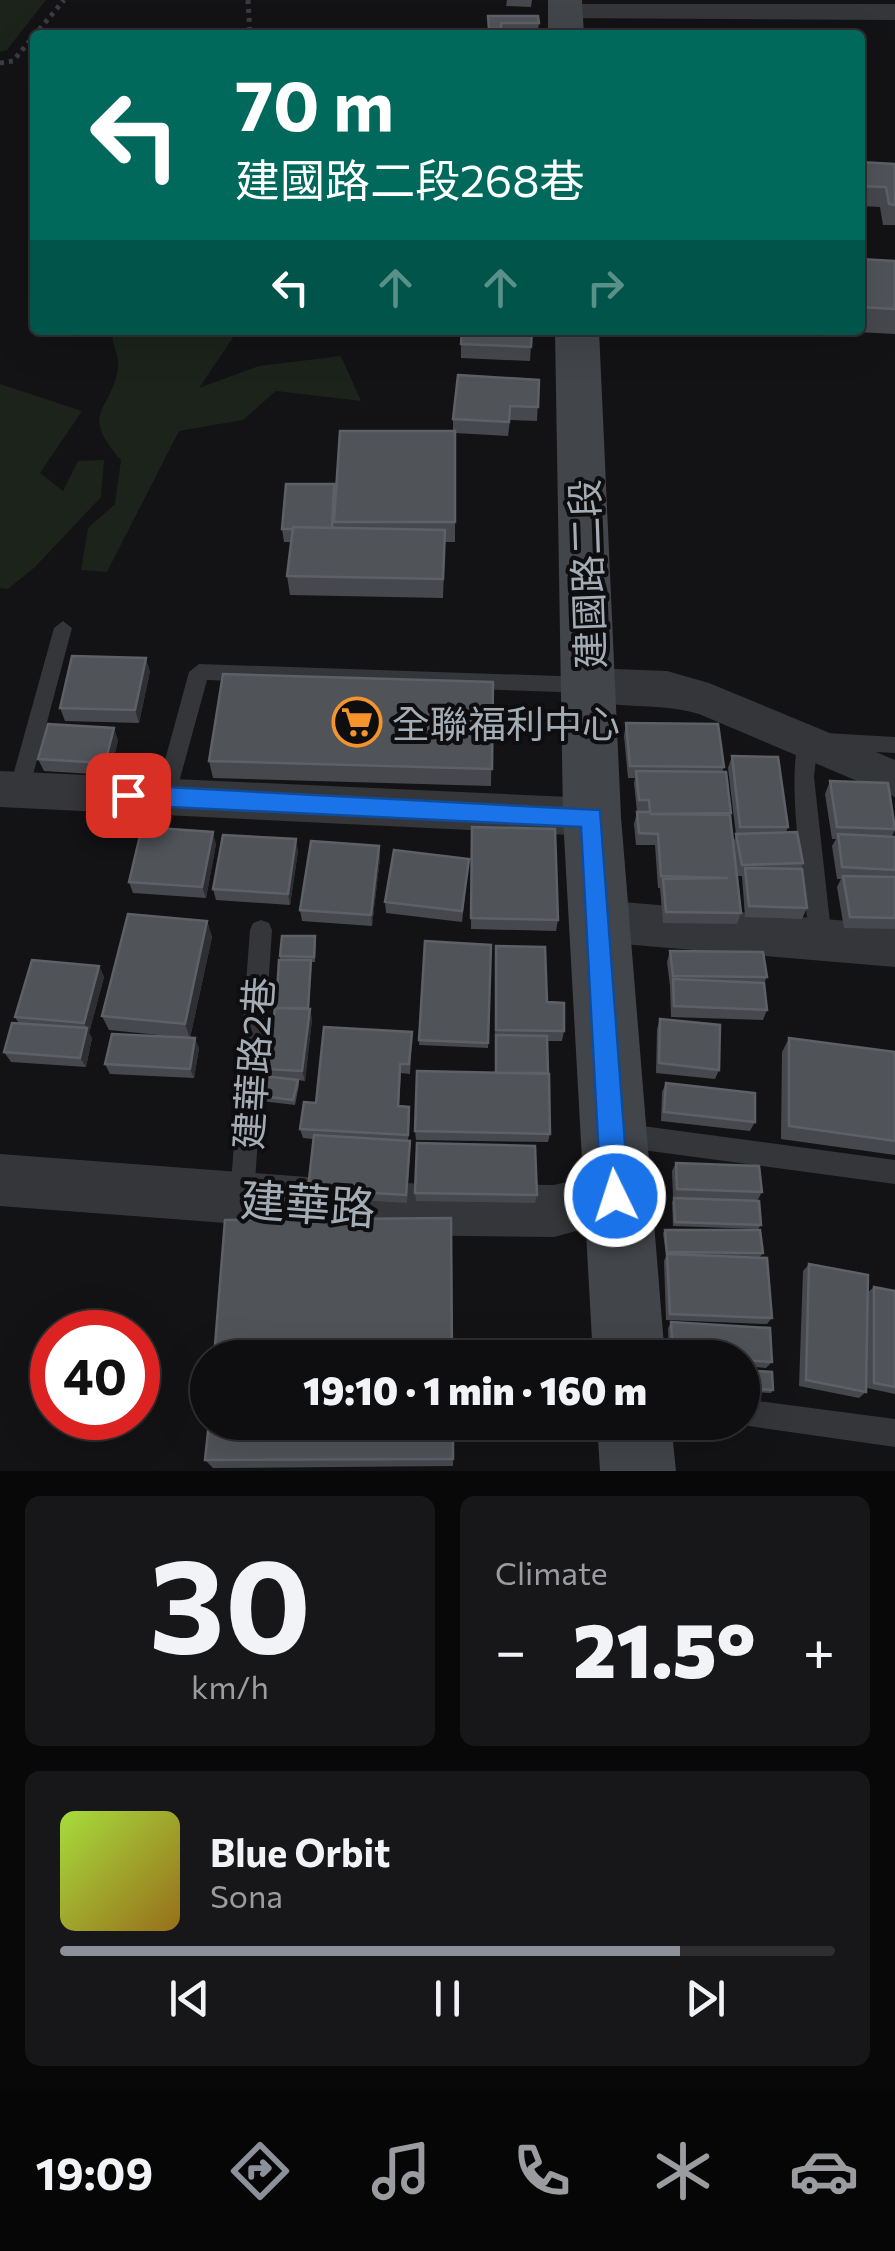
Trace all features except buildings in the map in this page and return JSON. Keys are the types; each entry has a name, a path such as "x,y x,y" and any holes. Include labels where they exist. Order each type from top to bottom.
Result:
{"street":[{"path":"566,16 895,12"},
{"name":"建國路二段","path":"577,335 592,817 610,1133 627,1340"},
{"path":"590,685 667,688 808,740 895,780"},
{"path":"9,790 592,817"},
{"path":"599,921 895,946"},
{"name":"建華路","path":"0,1180 387,1208 554,1211 615,1196"},
{"path":"635,1440 638,1471"}],"lane":[{"path":"9,790 63,628"},
{"path":"165,797 199,672 590,685"},
{"path":"820,941 804,778 808,740 895,746"},
{"name":"建華路2巷","path":"242,1196 261,930"},
{"path":"610,1133 895,1172"},
{"path":"760,1415 895,1434"}],"path":[{"path":"39,30 64,0"},
{"path":"248,0 250,30"},
{"path":"0,63 14,61 30,41"}],"shaded area":[{"path":"0,0 46,0 7,50 0,52"},
{"path":"113,335 235,335 199,388 259,366 341,356 361,401 276,391 243,420 179,431 107,572 81,570 88,528 115,504 121,460 108,444 99,421 118,368"},
{"path":"0,384 82,411 40,473 63,491 78,461 104,460 101,497 35,567 8,589 0,588"}],"place":[{"name":"全聯福利中心","path":"357,722"}],"route":[{"path":"128,795 592,817 615,1196"}]}
